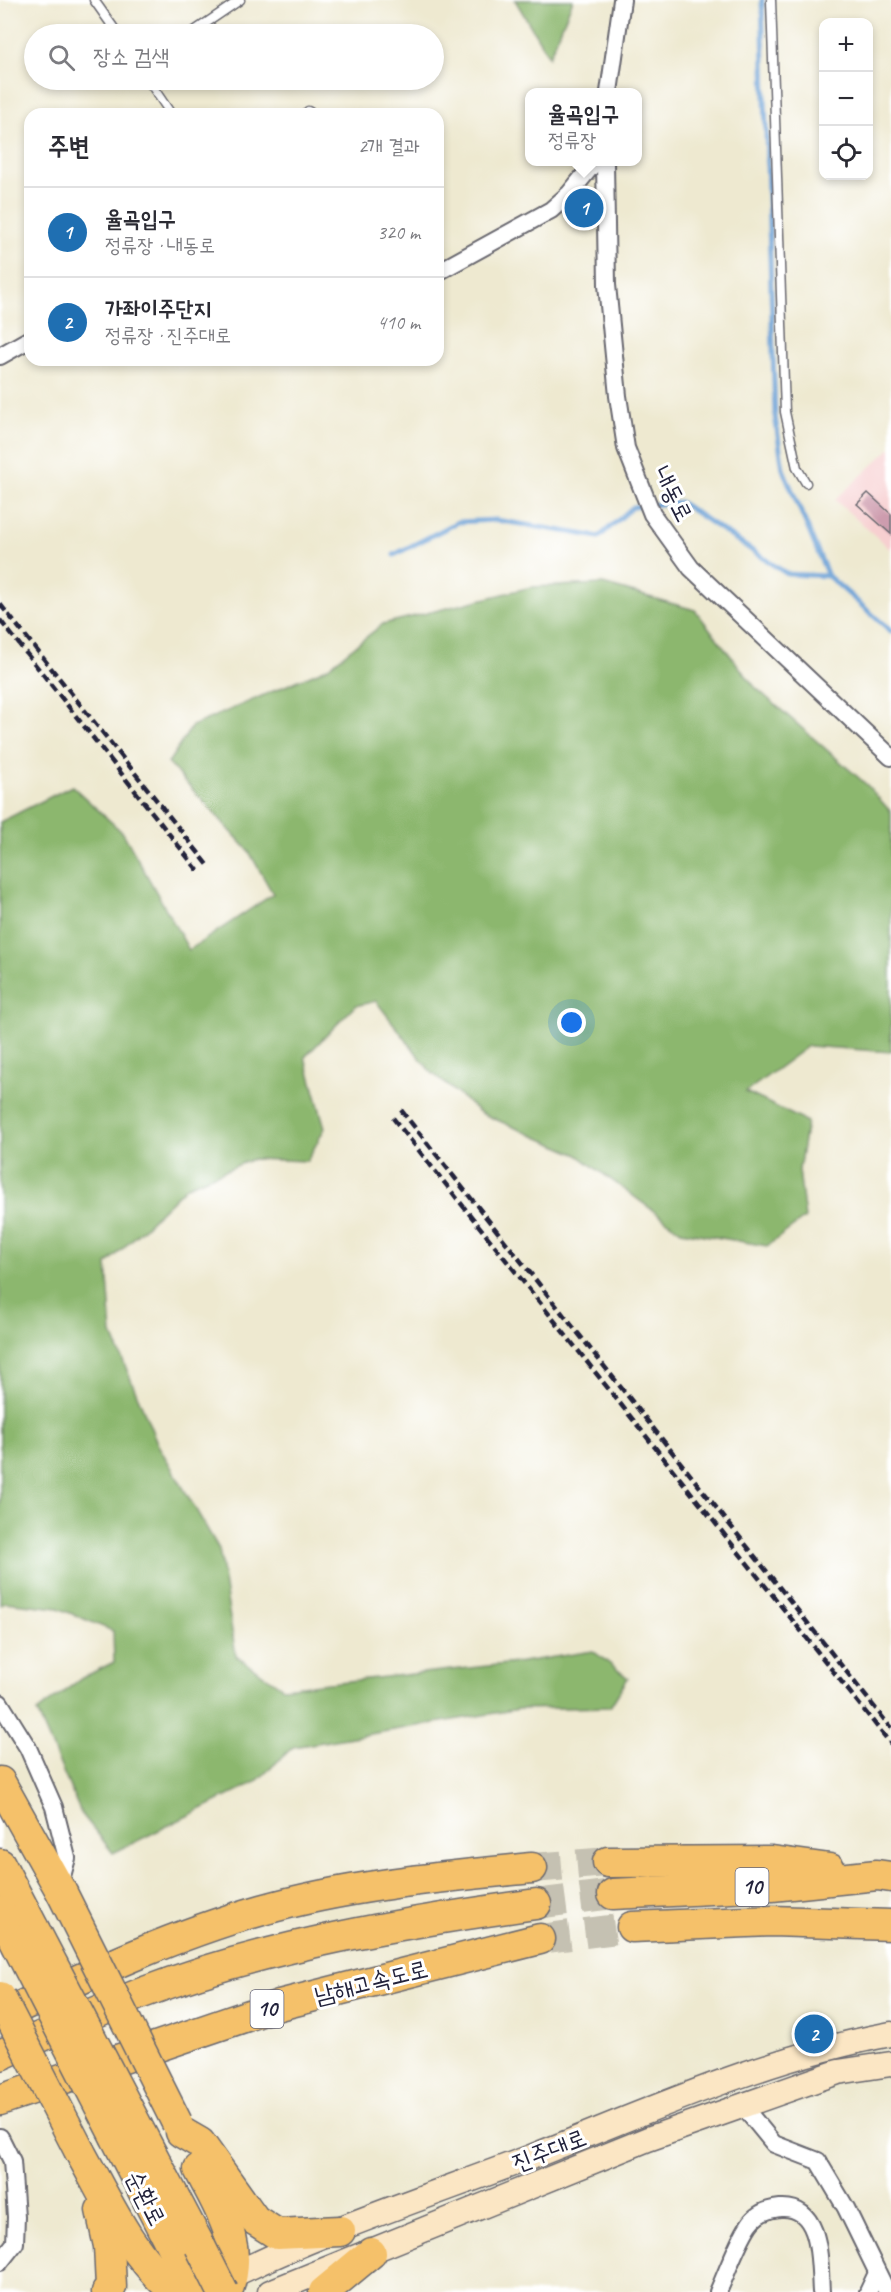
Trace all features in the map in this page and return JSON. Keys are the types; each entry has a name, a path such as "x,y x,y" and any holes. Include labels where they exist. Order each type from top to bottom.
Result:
{"highway":[{"path":"0,1782 61,1890 231,2233 235,2257 216,2288"},
{"path":"608,1862 772,1861 884,1876"},
{"path":"0,1864 24,1934"},
{"path":"0,2016 139,1951 262,1910 347,1891 425,1878 532,1868"},
{"name":"10","path":"613,1894 772,1886 884,1876"},
{"name":"남해고속도로","path":"0,2055 143,1993 215,1970 301,1946 433,1918 536,1904"},
{"path":"0,1912 24,1934"},
{"name":"10","path":"632,1927 772,1921 891,1925"},
{"name":"순환로","path":"24,1934 189,2252 216,2288"},
{"name":"남해고속도로","path":"0,2100 279,2005 540,1939"},
{"path":"0,1997 128,2240 158,2277 175,2292"},
{"path":"179,2127 200,2143 255,2220 277,2234 340,2231"},
{"path":"84,2160 109,2246 111,2287 107,2292"},
{"path":"324,2292 371,2253"}],"street":[{"path":"610,88 622,0"},
{"path":"444,269 550,210 569,194 592,166"},
{"name":"내동로","path":"605,166 607,285 618,396 626,448 652,514 691,568 891,757"},
{"path":"0,356 24,342"},
{"path":"0,1703 28,1748 54,1807 67,1858 61,1890"},
{"name":"진주대로","path":"216,2288 340,2231 735,2078 839,2044 891,2034"},
{"name":"진주대로","path":"270,2292 648,2139 838,2072 891,2064"},
{"path":"742,2105 774,2144 818,2161 846,2208 887,2292"},
{"path":"0,2137 12,2161 16,2217 15,2243 0,2262"},
{"path":"718,2292 750,2223 767,2209 787,2208 806,2217 817,2235 821,2292"},
{"path":"868,2292 878,2273"}],"lane":[{"path":"94,0 111,24"},
{"path":"205,24 240,0"},
{"path":"771,0 785,412 797,468 806,483"},
{"path":"155,90 167,108"}],"shaded area":[{"path":"891,448 891,550 835,500"}],"green space":[{"path":"515,0 573,0 549,57"},
{"path":"603,584 695,610 755,687 867,785 891,812 891,1052 808,1046 746,1092 807,1122 799,1170 805,1218 767,1246 681,1231 576,1154 481,1113 430,1071 376,1001 355,1006 305,1057 325,1128 307,1161 253,1159 187,1186 107,1264 112,1334 158,1445 219,1549 236,1656 283,1688 516,1663 593,1651 628,1678 610,1707 519,1709 293,1747 256,1782 113,1853 81,1813 37,1712 82,1678 114,1662 113,1631 58,1608 5,1602 0,1605 0,822 72,786 123,833 189,950 273,894 248,850 168,763 192,726 327,668 383,624 531,587"}],"building":[{"path":"868,493 891,514 891,534 857,504"}],"waterway":[{"path":"762,0 775,416 783,469 828,576 891,631"},
{"path":"394,555 458,522 496,520 599,537 633,507 680,502 787,574 828,576"}],"tunnel":[{"path":"532,1868 608,1862"},
{"path":"536,1904 613,1894"},
{"path":"540,1939 632,1927"}],"railway":[{"path":"0,604 209,866"},
{"path":"0,620 200,873"},
{"path":"401,1110 891,1728"},
{"path":"393,1118 891,1744"}],"place":[{"name":"율곡입구","path":"584,208"},
{"name":"가좌이주단지","path":"814,2034"}]}
